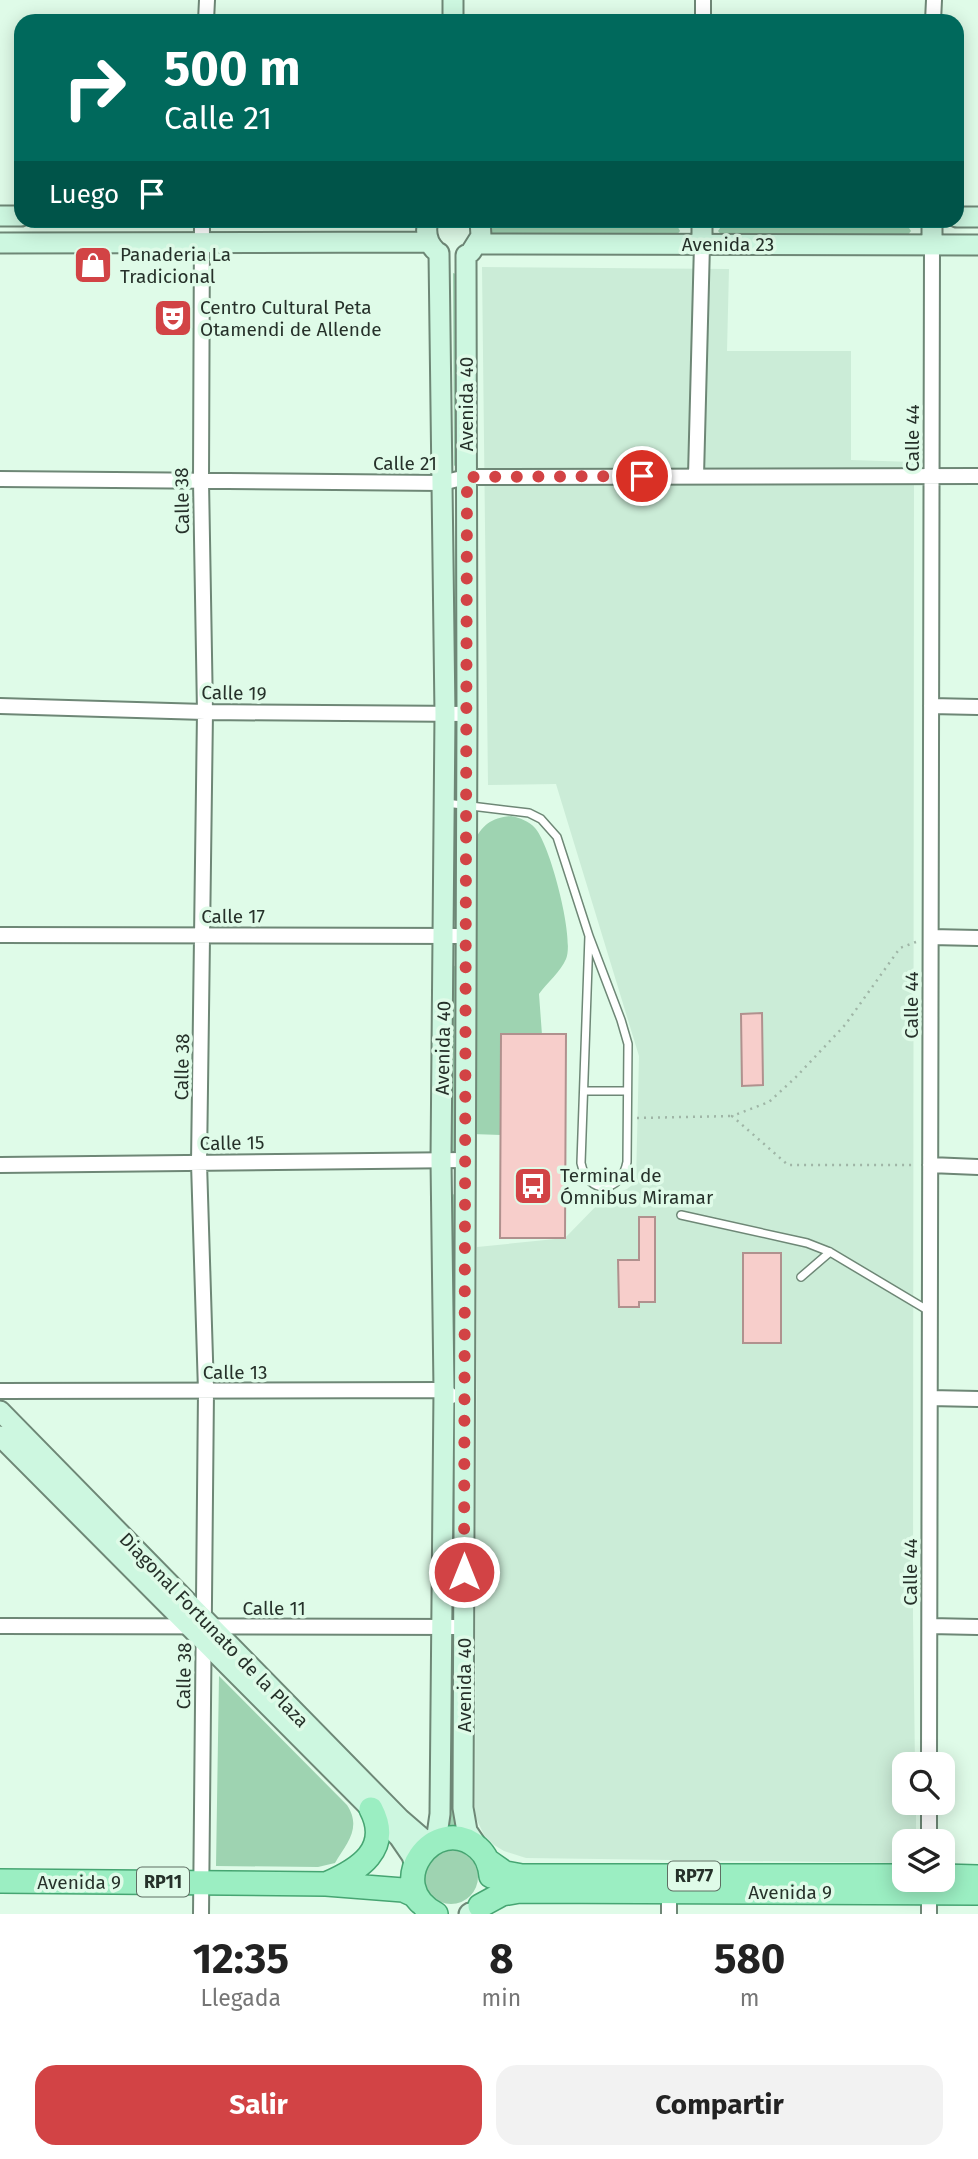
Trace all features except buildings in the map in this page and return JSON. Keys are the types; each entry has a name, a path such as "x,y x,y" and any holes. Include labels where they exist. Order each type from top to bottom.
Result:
{"main road":[{"name":"Avenida 40","path":"427,228 427,234 434,248 442,483 445,714 441,1160 444,1390 442,1627 440,1814 435,1842"},
{"name":"Avenida 40","path":"480,228 481,236 472,250 467,477 464,1820 467,1831 484,1856"},
{"path":"702,228 702,244"},
{"path":"932,228 932,245"},
{"path":"0,243 434,248 452,258 472,250"},
{"name":"Avenida 23","path":"472,250 702,244 978,245"},
{"name":"Diagonal Fortunato de la Plaza","path":"0,1411 404,1844 412,1856 414,1868"},
{"name":"Diagonal Fortunato de la Plaza","path":"0,1436 400,1819 422,1838 435,1842"},
{"path":"326,1884 356,1869 374,1847 379,1828 371,1809"},
{"name":"Avenida 9","path":"435,1842 445,1839 465,1840 505,1872 522,1876 892,1876"},
{"path":"414,1868 426,1848 435,1842"},
{"path":"472,1912 487,1896 491,1885 491,1873 484,1856"},
{"name":"Avenida 9","path":"326,1884 407,1876 414,1868"},
{"name":"RP11","path":"414,1868 414,1887 432,1911"},
{"name":"Avenida 9","path":"955,1884 978,1877"},
{"name":"Avenida 9","path":"0,1881 326,1884 403,1890 414,1895 432,1911"},
{"name":"Avenida 9","path":"472,1912 502,1894 520,1891 669,1903 911,1892"},
{"name":"Avenida 9","path":"955,1892 978,1893"}],"street":[{"name":"Calle 38","path":"201,1914 206,1391 200,1163 205,712 201,481 202,228"},
{"path":"696,476 702,244"},
{"name":"Calle 44","path":"929,1752 932,245"},
{"name":"Calle 21","path":"0,480 442,483 467,477 978,476"},
{"name":"Calle 19","path":"0,706 467,715"},
{"path":"931,706 978,707"},
{"name":"Calle 17","path":"0,935 466,936"},
{"path":"931,937 978,938"},
{"name":"Calle 15","path":"0,1165 465,1160"},
{"path":"930,1165 978,1167"},
{"path":"444,1390 465,1406"},
{"name":"Calle 13","path":"0,1391 444,1390"},
{"path":"930,1398 978,1399"},
{"name":"Calle 11","path":"0,1626 464,1627"},
{"path":"930,1626 978,1627"}],"lane":[{"path":"445,803 529,813 551,828 561,848 628,1044 626,1168 621,1178 604,1188 595,1186 583,1172 581,1163 589,936"},
{"path":"584,1091 628,1091"},
{"path":"681,1216 807,1242 830,1252 930,1312"},
{"path":"801,1277 830,1252"}],"path":[{"path":"634,1118 732,1116 769,1102 845,1025 900,948 931,937"},
{"path":"732,1116 788,1165 930,1165"}],"shaded area":[{"path":"488,228 678,228 680,231 675,237 489,235"},
{"path":"720,228 909,228 911,231 906,237 725,239 718,231"},
{"path":"482,267 729,269 727,351 851,351 851,460 914,462 915,1752 892,1752 892,1815 916,1815 916,1829 892,1829 892,1863 526,1858 494,1845 485,1837 475,1816 477,1247 565,1238 603,1199 627,1189 636,1182 639,1056 556,784 488,785"},
{"path":"453,273 456,274 457,464 454,466"},
{"path":"455,507 458,508 457,693 454,694"},
{"path":"511,816 530,823 541,837 560,892 568,948 564,963 539,994 542,1035 501,1135 472,1134 474,843 480,831 488,824"},
{"path":"453,818 457,820 457,919 453,921"},
{"path":"453,965 456,967 455,1152 452,1153"},
{"path":"453,1194 456,1196 451,1381"},
{"path":"452,1423 455,1425 454,1610 451,1611"},
{"path":"450,1655 454,1655 456,1826 447,1826"},
{"path":"219,1676 347,1805 353,1828 335,1863 318,1867 216,1866"},
{"path":"451,1850 470,1858 478,1877 470,1896 451,1904 432,1896 424,1877 432,1858"}],"place":[{"name":"Panaderia La Tradicional","path":"93,265"},
{"name":"Centro Cultural Peta Otamendi de Allende","path":"173,318"},
{"name":"Terminal de Ómnibus Miramar","path":"533,1186"}],"route":[{"path":"464,1572 467,477 642,476"}]}
